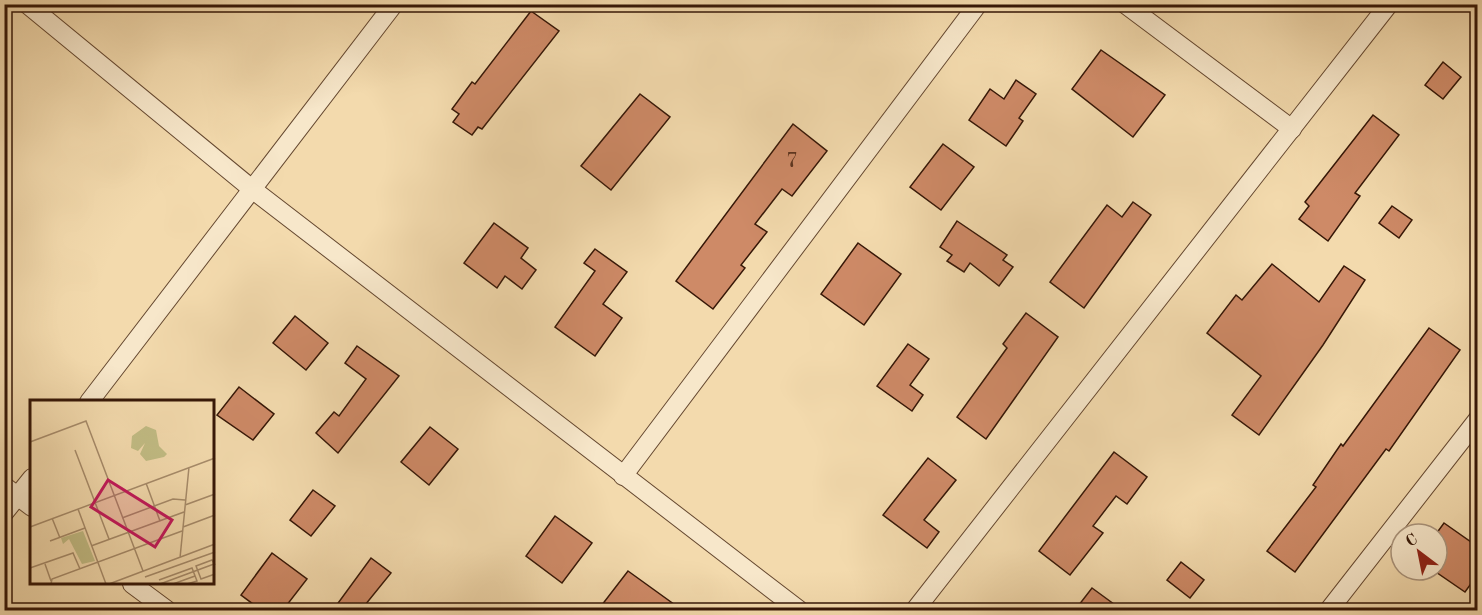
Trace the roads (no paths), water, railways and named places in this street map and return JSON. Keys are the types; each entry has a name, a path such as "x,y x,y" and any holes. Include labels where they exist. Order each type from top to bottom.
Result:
{"street":[{"path":"27,4 252,189 799,610"},
{"path":"91,400 394,4"},
{"path":"622,476 978,4"},
{"path":"1125,4 1292,129"},
{"path":"915,610 1389,4"},
{"path":"1329,610 1478,419"},
{"path":"4,513 30,481"},
{"path":"133,585 167,610"}]}
